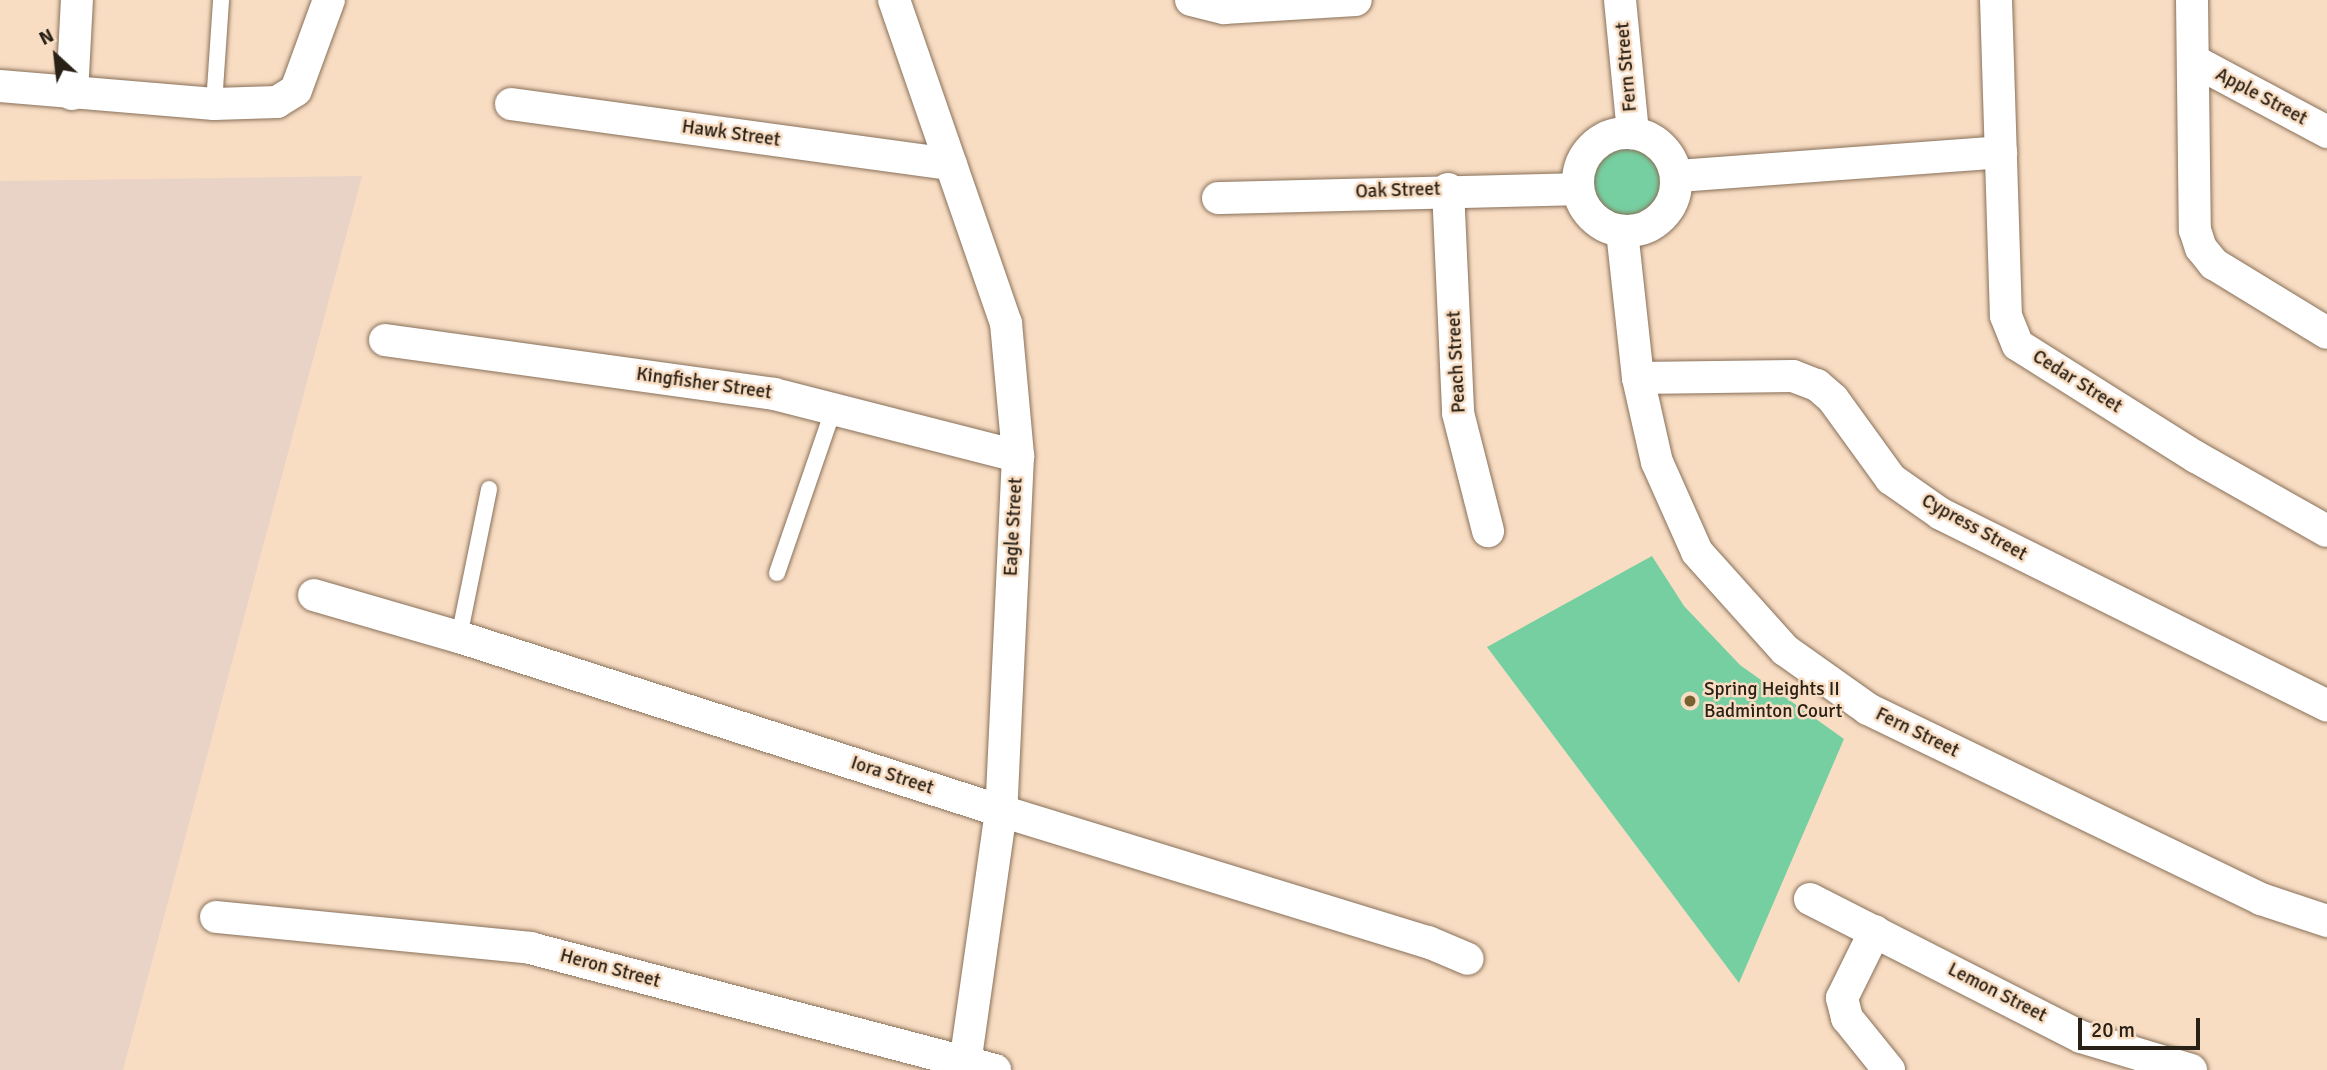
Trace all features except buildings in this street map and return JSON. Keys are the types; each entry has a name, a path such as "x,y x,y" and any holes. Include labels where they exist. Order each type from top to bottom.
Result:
{"street":[{"path":"72,94 77,0"},
{"path":"0,86 214,104 287,99 296,90 329,0"},
{"name":"Eagle Street","path":"894,0 1006,323 1018,456 1001,811 965,1065"},
{"path":"1191,0 1224,8 1356,0"},
{"name":"Fern Street","path":"1620,0 1633,133"},
{"name":"Cedar Street","path":"1996,0 2006,316 2018,345 2196,457 2327,531"},
{"path":"2192,0 2196,62 2195,230 2201,248 2214,264 2327,333"},
{"name":"Apple Street","path":"2196,62 2327,132"},
{"name":"Hawk Street","path":"511,104 951,164"},
{"path":"1633,133 1661,148 1677,176 1674,198 1663,217 1644,229 1622,232 1602,225 1586,209 1578,188 1580,167 1592,148 1611,136 1633,133"},
{"path":"1677,176 2001,152"},
{"name":"Oak Street","path":"1218,198 1448,189 1578,188"},
{"name":"Peach Street","path":"1448,189 1458,413 1488,531"},
{"name":"Fern Street","path":"1622,232 1639,378 1657,462 1698,552 1785,650 1868,709 2261,899 2327,920"},
{"name":"Kingfisher Street","path":"385,340 774,394 834,407 1018,456"},
{"name":"Cypress Street","path":"1639,378 1793,376 1817,385 1833,399 1891,479 1941,514 2327,706"},
{"name":"Iora Street","path":"314,595 460,637 1001,811 1428,942 1468,959"},
{"name":"Lemon Street","path":"1810,899 2081,1037 2191,1070"},
{"name":"Heron Street","path":"216,917 530,948 965,1065 995,1070"},
{"path":"1875,930 1842,998 1847,1018 1889,1070"}],"lane":[{"path":"214,104 221,0"},
{"path":"777,572 834,407"},
{"path":"460,637 489,489"}],"shaded area":[{"path":"362,176 123,1070 0,1070 0,181"}],"green space":[{"path":"1619,142 1635,142 1656,153 1667,174 1667,190 1656,211 1635,222 1619,222 1605,216 1593,204 1587,190 1587,174 1593,160 1605,148"},
{"path":"1652,556 1684,606 1740,665 1844,739 1739,983 1487,647"}],"place":[{"name":"Spring Heights II Badminton Court","path":"1690,701"}]}
